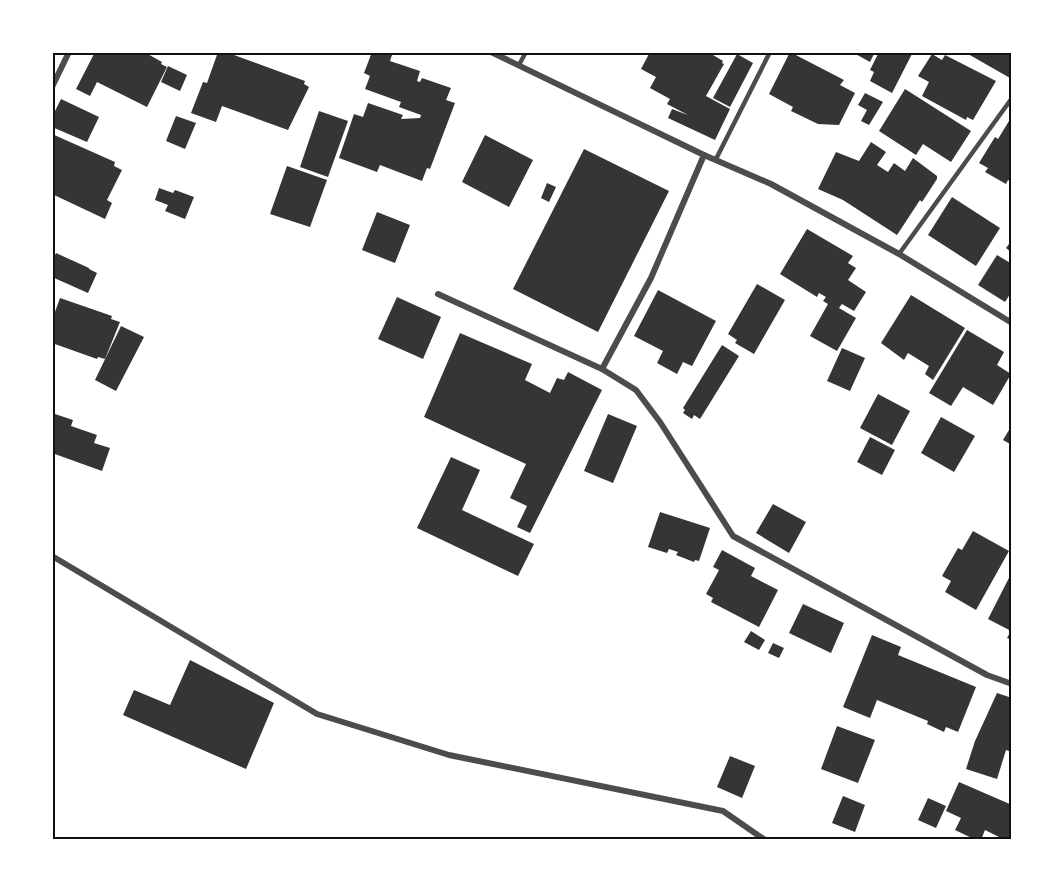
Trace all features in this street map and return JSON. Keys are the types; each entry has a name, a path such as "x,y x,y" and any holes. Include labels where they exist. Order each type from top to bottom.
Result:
{"street":[{"path":"52,87 69,52"},
{"path":"491,52 704,155 771,184 899,254 1011,323"},
{"path":"602,369 651,278 704,155"},
{"path":"438,294 602,369 636,390 660,422 733,536 987,675 1011,684"},
{"path":"52,556 317,714 449,755 723,811 765,840"}],"lane":[{"path":"519,65 526,52"},
{"path":"716,159 770,52"},
{"path":"899,254 1011,98"}],"building":[{"path":"95,52 144,52 167,67 147,107 97,82 90,96 76,89"},
{"path":"218,52 235,52 234,55 305,81 304,84 309,87 288,130 222,106 216,122 191,113 203,82 207,83"},
{"path":"372,52 393,52 390,61 420,71 417,81 420,82 422,78 451,88 446,100 455,103 430,169 427,168 422,181 380,165 377,172 339,158 354,114 363,117 368,103 403,115 401,119 420,118 421,115 399,107 401,102 365,89 370,76 364,73"},
{"path":"650,52 708,52 723,61 724,64 706,96 730,109 715,140 668,118 672,109 688,115 667,104 670,99 650,88 656,77 641,69"},
{"path":"790,52 844,80 840,85 855,93 839,125 818,124 791,111 793,107 769,94"},
{"path":"852,52 875,52 870,62"},
{"path":"879,52 913,52 892,93 870,81 874,72 870,70"},
{"path":"969,52 1012,52 1012,75 1010,78 968,54"},
{"path":"737,54 753,63 730,107 713,98"},
{"path":"932,54 942,60 945,55 996,81 973,120 967,117 966,120 922,96 929,82 918,76"},
{"path":"168,66 187,75 180,91 161,82"},
{"path":"905,89 971,131 951,162 923,144 916,155 879,131"},
{"path":"865,93 883,102 869,125 861,121 867,110 858,105"},
{"path":"61,99 99,117 87,142 52,127 52,117"},
{"path":"319,111 348,121 328,177 300,167"},
{"path":"176,116 196,123 185,149 166,141"},
{"path":"1012,116 1012,182 1008,180 1006,184 985,172 988,168 979,163 995,137 998,139"},
{"path":"52,134 115,162 114,166 122,170 107,200 112,203 105,219 52,194"},
{"path":"485,135 533,160 509,207 462,182"},
{"path":"871,142 886,152 877,165 888,172 894,163 905,171 913,158 937,176 922,202 920,200 897,235 843,200 818,189 836,152 859,161"},
{"path":"584,149 669,191 598,332 513,289"},
{"path":"287,166 327,180 310,227 270,214"},
{"path":"547,183 556,187 549,202 541,198"},
{"path":"159,188 173,193 175,190 194,197 185,219 165,211 168,205 155,200"},
{"path":"952,197 1000,228 976,266 928,235"},
{"path":"377,212 410,225 395,263 362,250"},
{"path":"807,229 853,256 848,263 856,268 848,280 866,292 854,311 842,304 839,308 856,318 837,351 810,336 828,304 823,301 826,297 819,293 817,297 780,274"},
{"path":"1012,240 1012,253 1006,248"},
{"path":"56,253 97,273 88,293 52,277 52,261"},
{"path":"997,255 1012,264 1012,291 1005,302 978,285"},
{"path":"757,284 785,300 754,354 735,343 737,340 728,334"},
{"path":"658,290 716,321 692,366 683,362 677,374 657,363 663,351 634,336"},
{"path":"911,295 965,328 933,380 925,374 929,366 908,353 904,360 881,343"},
{"path":"397,297 441,317 423,359 378,339"},
{"path":"60,298 112,316 111,319 120,322 105,359 98,357 97,359 52,343 54,326 52,320"},
{"path":"121,326 144,337 116,391 95,380"},
{"path":"967,330 1004,352 997,365 1011,374 993,405 963,387 951,406 929,393"},
{"path":"460,333 532,364 525,380 550,393 557,378 564,380 568,372 602,390 530,533 517,527 527,506 510,498 526,464 424,417"},
{"path":"722,345 739,356 700,419 694,415 692,419 683,413 685,410 683,408"},
{"path":"842,348 865,358 850,391 827,381"},
{"path":"878,394 910,411 892,445 860,428"},
{"path":"52,413 73,420 71,426 97,435 94,443 110,448 102,471 52,453"},
{"path":"608,414 637,426 613,483 584,471"},
{"path":"941,417 975,436 954,472 921,453"},
{"path":"1012,425 1012,445 1003,440"},
{"path":"870,437 895,450 882,475 857,462"},
{"path":"451,457 480,470 462,510 534,544 518,576 417,528"},
{"path":"773,504 806,522 789,553 756,533"},
{"path":"660,512 710,528 699,561 694,562 676,555 678,552 669,549 667,553 648,547"},
{"path":"973,531 1009,551 976,610 945,592 951,581 942,576 958,548 962,550"},
{"path":"722,550 755,568 751,576 778,590 759,627 711,602 713,598 706,594 719,570 713,567"},
{"path":"1012,572 1012,640 1007,638 1011,631 988,619"},
{"path":"803,604 844,623 831,653 789,633"},
{"path":"751,631 765,640 759,650 744,642"},
{"path":"872,635 901,647 898,655 976,687 958,732 946,727 944,732 927,724 928,721 877,700 870,718 843,707"},
{"path":"773,643 784,648 779,658 768,653"},
{"path":"190,660 274,703 246,769 123,715 134,690 170,705"},
{"path":"997,693 1012,698 1012,752 1006,750 997,779 966,769 975,741"},
{"path":"837,726 875,740 858,783 821,769"},
{"path":"730,756 755,766 742,798 717,787"},
{"path":"959,782 1012,805 1012,840 1005,840 985,830 981,840 976,840 955,830 961,818 946,811"},
{"path":"843,796 865,805 855,832 832,823"},
{"path":"928,798 946,806 936,828 918,820"}]}
